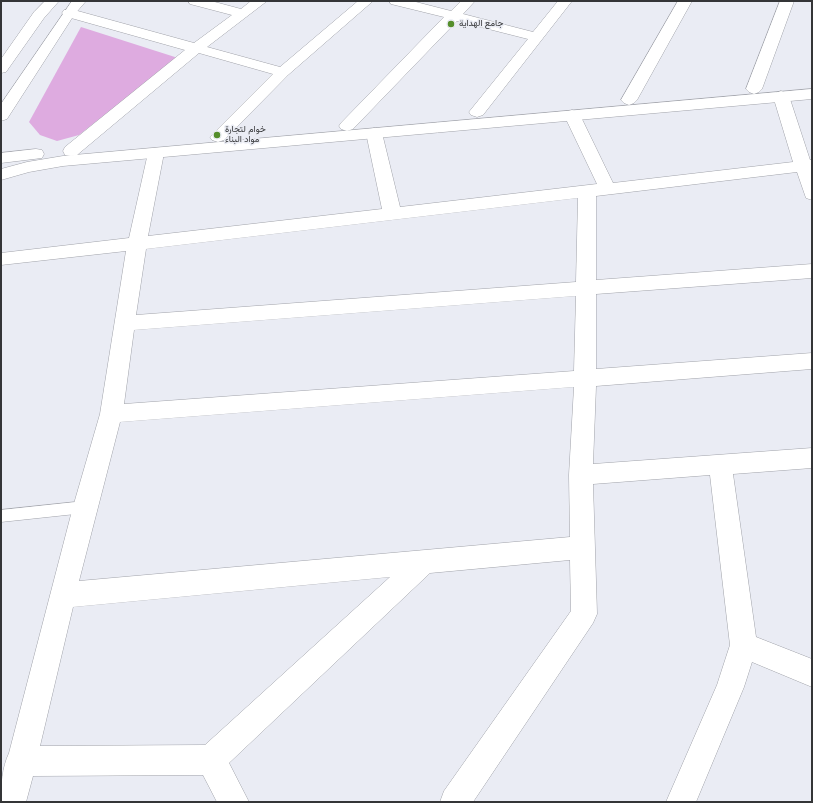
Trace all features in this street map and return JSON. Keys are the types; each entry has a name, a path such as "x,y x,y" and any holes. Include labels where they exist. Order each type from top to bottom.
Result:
{"street":[{"path":"1,69 39,15 52,1"},
{"path":"1,116 69,13 79,1"},
{"path":"195,1 241,13"},
{"path":"71,151 196,48 241,13 260,1"},
{"path":"218,137 283,72 366,1"},
{"path":"396,1 537,37"},
{"path":"347,126 468,1"},
{"path":"477,112 565,1"},
{"path":"629,100 686,1"},
{"path":"754,89 787,1"},
{"path":"69,13 283,72"},
{"path":"1,158 347,126 477,112 812,84"},
{"path":"1,175 27,167 63,161 812,94"},
{"path":"781,96 808,165 812,194"},
{"path":"455,802 584,614 581,475 585,378 586,288 597,189 572,115"},
{"path":"374,133 392,213"},
{"path":"11,802 20,761 64,595 85,507 111,414 137,243 156,153"},
{"path":"1,259 808,165"},
{"path":"125,323 812,272"},
{"path":"111,414 812,361"},
{"path":"581,475 812,458"},
{"path":"681,802 730,687 744,646 720,465"},
{"path":"64,595 583,547"},
{"path":"20,761 211,760 425,561"},
{"path":"744,646 812,674"},
{"path":"211,760 234,802"}],"lane":[{"path":"1,516 85,507"}],"shaded area":[{"path":"81,27 178,58 79,135 57,141 40,135 29,122"}],"place":[{"name":"جامع الهداية","path":"451,24"},
{"name":"خوام لتجارة مواد البناء","path":"217,135"}]}
